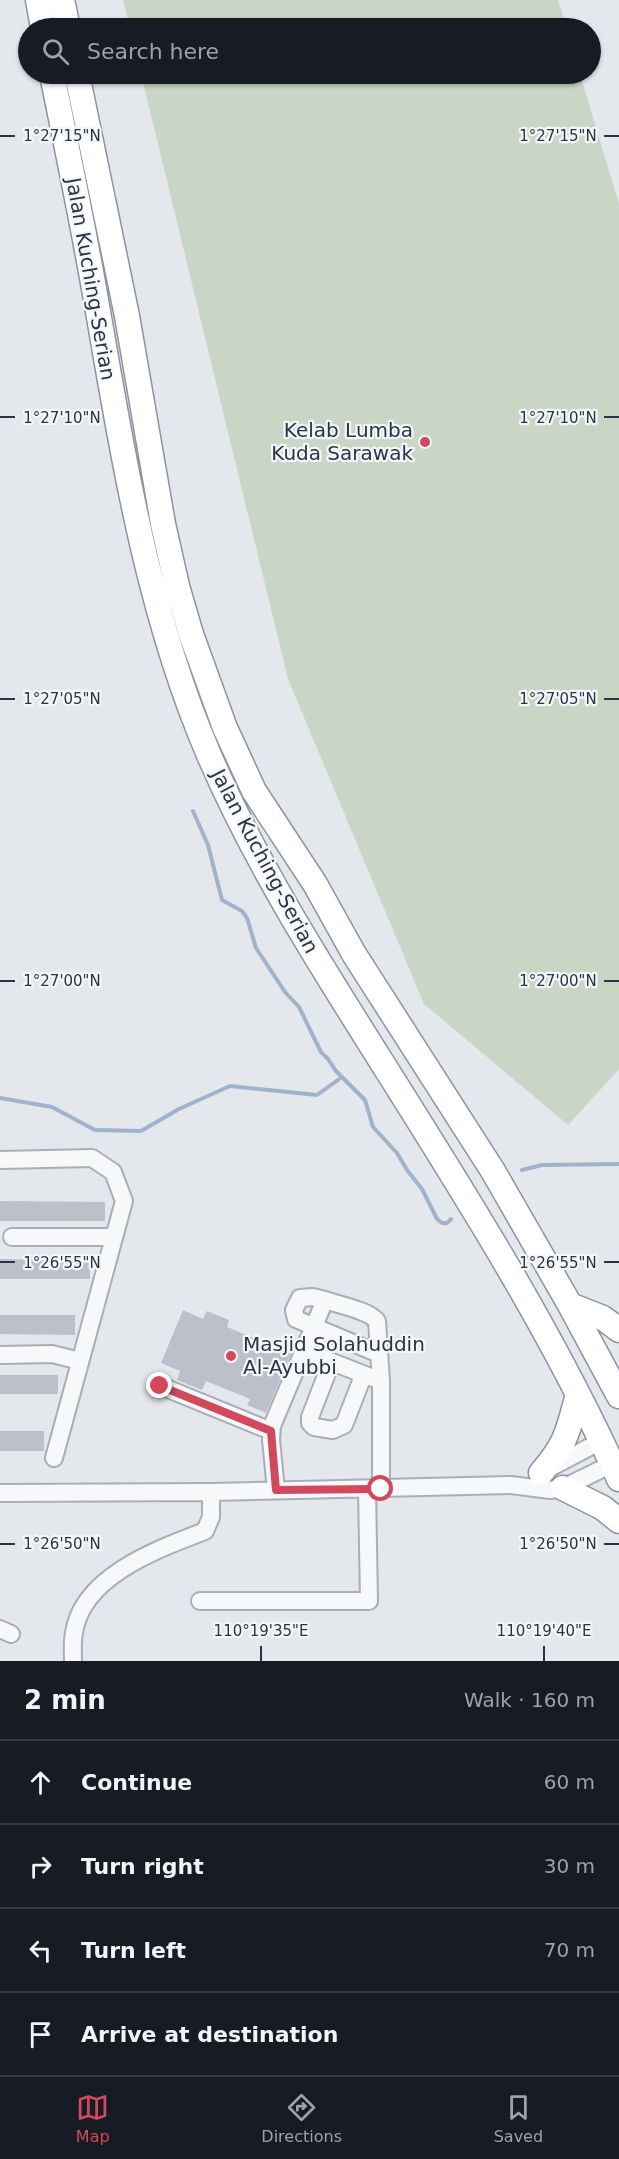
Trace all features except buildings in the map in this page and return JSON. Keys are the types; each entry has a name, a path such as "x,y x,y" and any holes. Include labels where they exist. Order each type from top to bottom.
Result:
{"highway":[{"path":"38,0 41,18"},
{"path":"62,0 66,18"},
{"name":"Jalan Kuching-Serian","path":"54,84 87,249 133,503 167,641 186,697 210,756 240,823 273,884 351,1014 474,1209 542,1324 578,1394 610,1437 617,1468"},
{"name":"Jalan Kuching-Serian","path":"79,84 128,316 163,524 177,586 191,634 225,728 254,791 315,884 354,954 493,1171 619,1396"},
{"path":"570,1305 603,1318 619,1330"},
{"path":"541,1473 559,1452 570,1430 578,1394"},
{"path":"563,1488 603,1508 619,1521"}],"street":[{"path":"0,1160 92,1158 113,1172 124,1201 54,1458"},
{"path":"12,1237 114,1237"},
{"path":"200,1601 369,1601 381,1381 378,1325 376,1318 325,1300 313,1297 300,1298 294,1310 296,1319 379,1354"},
{"path":"276,1490 271,1431 325,1300"},
{"path":"304,1351 363,1376 381,1381"},
{"path":"0,1355 52,1354 81,1361"},
{"path":"331,1363 310,1417 310,1423 314,1427 333,1430 344,1425 363,1376"},
{"path":"160,1386 271,1431"},
{"path":"511,1485 541,1473 610,1437"},
{"path":"0,1493 211,1492 511,1485 550,1490 563,1488 617,1468"},
{"path":"73,1661 74,1632 85,1605 108,1578 152,1551 205,1531 210,1517 211,1492"}],"green space":[{"path":"123,0 558,0 564,18 128,18"},
{"name":"Kelab Lumba Kuda Sarawak","path":"143,84 583,84 619,204 619,1069 568,1125 424,1004 288,679"}],"waterway":[{"path":"193,811 208,845 222,900 242,911 247,918 256,948 285,992 299,1007 321,1052 365,1100 373,1127 397,1153 422,1189 437,1219 442,1223 447,1223 451,1219"},
{"path":"0,1098 52,1107 95,1130 141,1131 179,1109 230,1086 317,1095 342,1077"},
{"path":"522,1170 542,1165 619,1164"}],"place":[{"name":"Kelab Lumba Kuda Sarawak","path":"425,442"},
{"name":"Masjid Solahuddin Al-Ayubbi","path":"231,1356"}],"route":[{"path":"160,1386 271,1431 276,1490 381,1489"}]}
